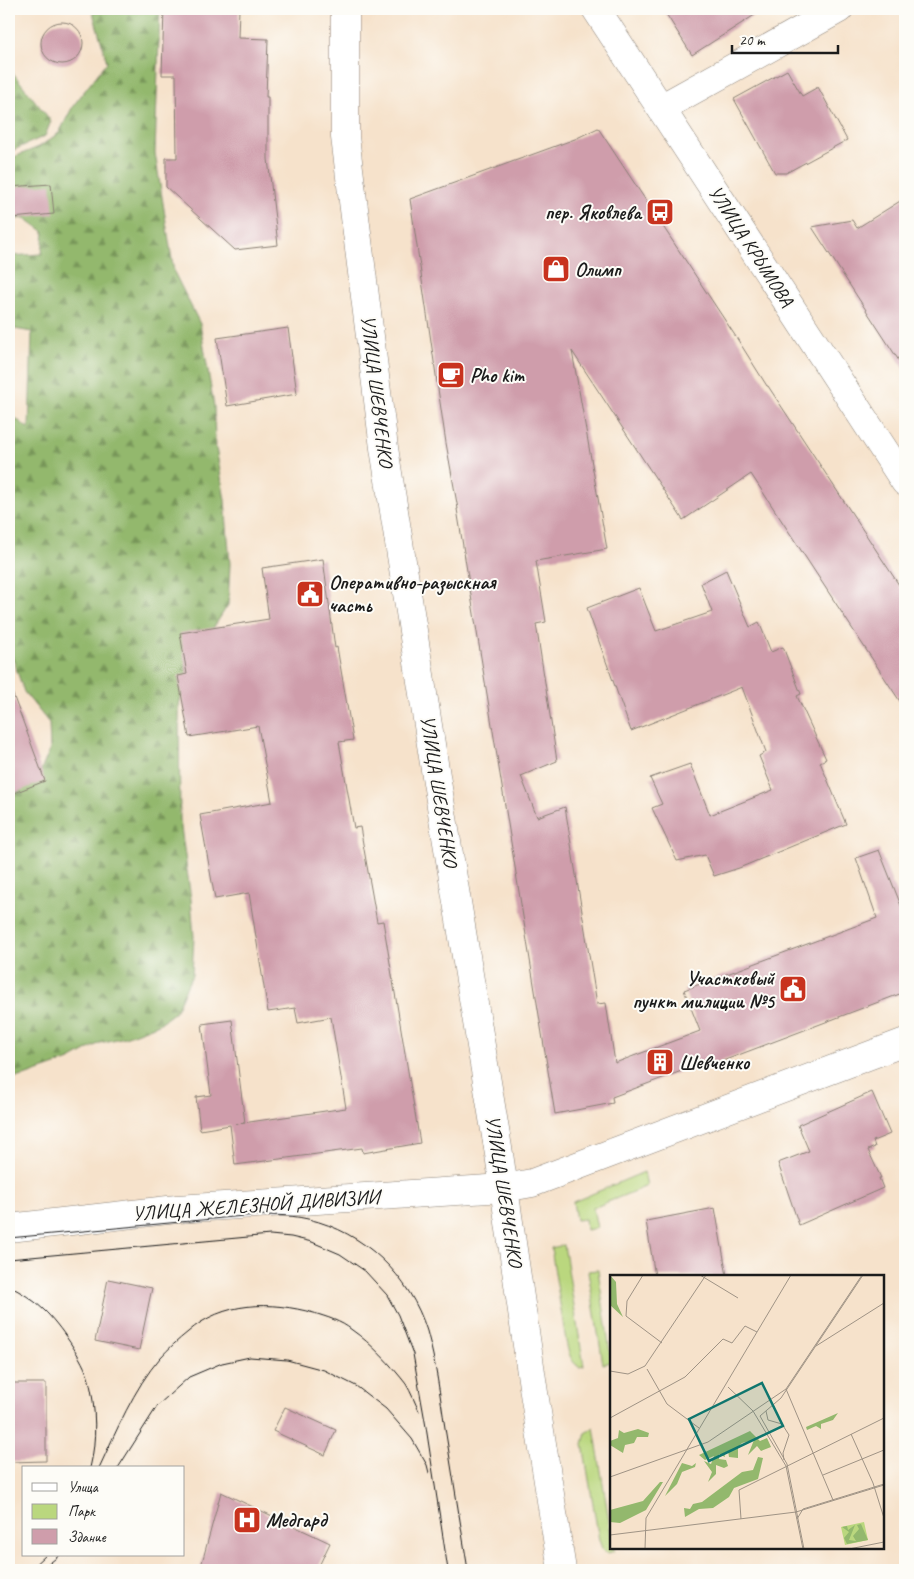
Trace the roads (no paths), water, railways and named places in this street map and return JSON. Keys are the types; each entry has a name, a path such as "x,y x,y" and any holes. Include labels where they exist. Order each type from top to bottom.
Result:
{"street":[{"name":"УЛИЦА ШЕВЧЕНКО","path":"345,9 345,136 384,448 438,791 504,1188 562,1570"},
{"name":"УЛИЦА КРЫМОВА","path":"596,9 905,482"},
{"path":"661,108 839,9"},
{"name":"УЛИЦА ЖЕЛЕЗНОЙ ДИВИЗИИ","path":"9,1228 177,1209 504,1188 532,1183 905,1042"}],"tram line":[{"path":"9,1238 244,1216 276,1215 300,1217 328,1225 348,1234 366,1246 397,1275 409,1292 427,1331 438,1379 468,1570"},
{"path":"9,1259 270,1235 312,1242 340,1254 365,1271 387,1295 398,1315 413,1354 448,1570"},
{"path":"9,1286 32,1300 50,1316 64,1333 82,1363 89,1380 95,1424 90,1466"},
{"path":"100,1466 134,1396 160,1358 181,1338 202,1322 216,1314 248,1306 298,1309 343,1324 359,1335 381,1355 406,1384 419,1411"},
{"path":"119,1466 158,1405 189,1377 222,1363 250,1357 287,1360 324,1370 356,1386 386,1409 412,1439 427,1465 429,1473"},
{"path":"30,1570 45,1556"},
{"path":"41,1570 59,1556"}],"place":[{"name":"пер. Яковлева","path":"660,212"},
{"name":"Олимп","path":"556,269"},
{"name":"Pho kim","path":"451,375"},
{"name":"Оперативно-разыскная часть","path":"310,594"},
{"name":"Участковый пункт милиции №5","path":"793,989"},
{"name":"Шевченко","path":"660,1062"},
{"name":"Медгард","path":"247,1520"}]}
